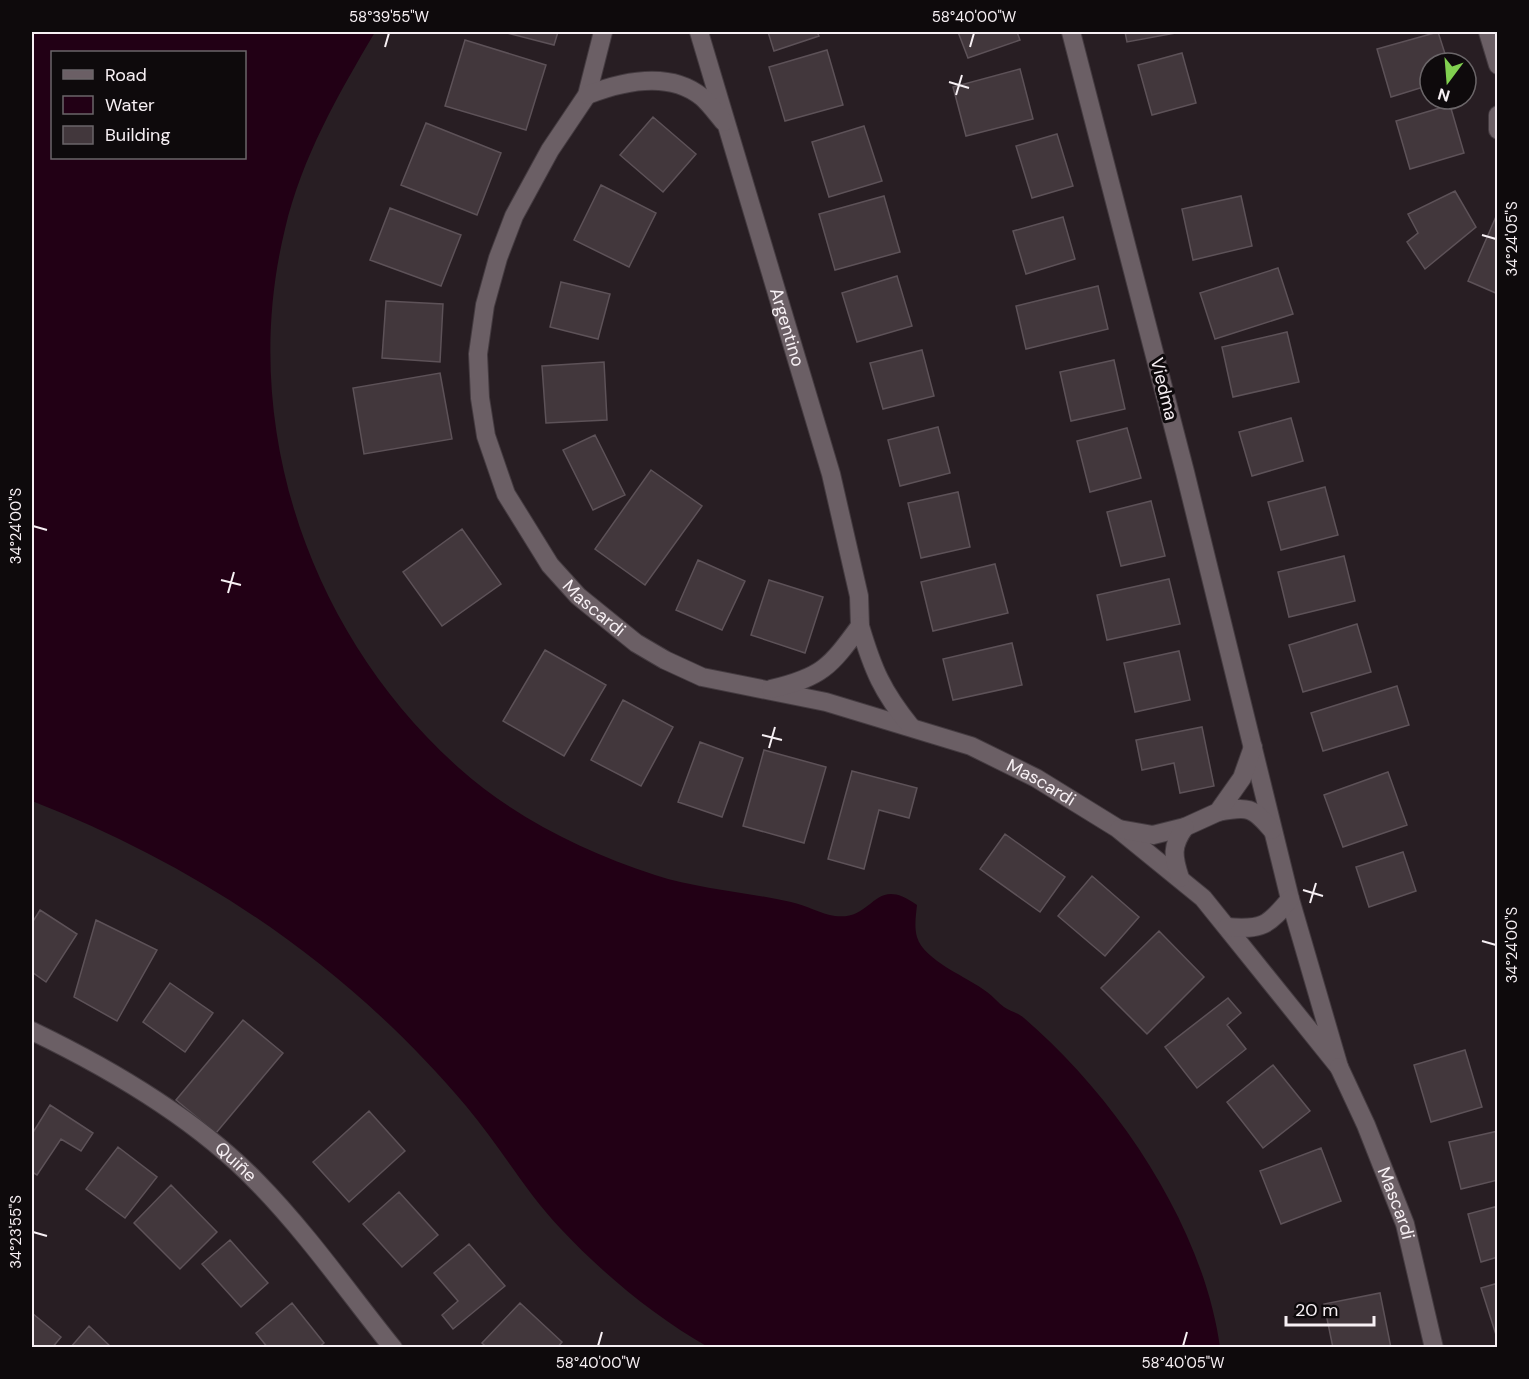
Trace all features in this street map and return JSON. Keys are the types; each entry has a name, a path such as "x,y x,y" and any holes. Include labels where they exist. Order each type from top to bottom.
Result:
{"street":[{"path":"587,95 603,32"},
{"name":"Argentino","path":"699,32 831,474 859,596 860,626 873,670 890,700 911,727"},
{"name":"Viedma","path":"1071,32 1254,747 1273,831"},
{"path":"1488,32 1497,65"},
{"path":"587,95 618,83 645,80 671,82 702,96 729,127"},
{"name":"Mascardi","path":"587,95 550,150 514,216 498,258 485,304 478,354 480,398 486,436 506,494 550,565 578,596 636,643 665,660 702,677 826,702 971,746 1036,778 1117,828"},
{"path":"1497,115 1497,130"},
{"path":"766,690 804,681 824,670 839,655 860,626"},
{"path":"1218,812 1242,778 1254,747"},
{"path":"1117,828 1153,835 1185,827 1218,812 1243,807 1258,813 1273,831 1290,899 1339,1068"},
{"path":"1180,878 1173,856 1175,841 1185,827"},
{"path":"1117,828 1203,898 1339,1068"},
{"path":"1227,927 1252,929 1272,922 1290,899"},
{"name":"Quiñe","path":"32,1030 99,1066 209,1139 256,1181 302,1230 393,1347"},
{"name":"Mascardi","path":"1339,1068 1366,1125 1405,1224 1434,1347"}],"water":[{"path":"32,32 375,32 322,127 292,202 285,229 273,303 271,377 280,451 298,522 326,591 362,655 407,715 459,768 503,803 527,818 603,856 671,880 791,902 835,916 848,916 858,912 874,900 891,894 902,896 917,905 916,933 921,946 928,954 979,986 1004,1007 1024,1018 1091,1086 1122,1125 1150,1166 1175,1210 1195,1255 1210,1301 1220,1347 708,1347 649,1308 611,1278 576,1245 535,1199 466,1106 420,1055 321,965 268,926 212,890 155,857 94,827 32,801"}],"building":[{"path":"503,32 558,32 554,45"},
{"path":"768,32 817,32 819,36 774,51"},
{"path":"958,32 1017,32 1020,40 968,58"},
{"path":"1125,32 1181,32 1127,42"},
{"path":"1438,32 1444,51 1418,51 1418,89 1391,97 1377,49"},
{"path":"465,40 546,65 526,130 445,106"},
{"path":"827,50 843,105 785,121 769,67"},
{"path":"1182,53 1196,103 1152,115 1138,65"},
{"path":"1020,69 1033,119 966,136 953,87"},
{"path":"1430,111 1452,111 1464,153 1410,169 1396,121"},
{"path":"653,117 696,154 663,192 620,155"},
{"path":"426,123 501,153 477,215 401,185"},
{"path":"864,126 882,181 829,197 812,142"},
{"path":"1057,134 1073,186 1032,198 1016,146"},
{"path":"601,185 656,213 629,267 574,240"},
{"path":"1455,191 1476,227 1425,269 1407,242 1418,233 1408,214"},
{"path":"884,196 900,252 835,270 819,214"},
{"path":"1241,196 1252,246 1193,260 1182,209"},
{"path":"390,208 461,235 441,286 370,260"},
{"path":"1498,212 1498,294 1468,281"},
{"path":"1063,217 1075,259 1026,274 1013,231"},
{"path":"1278,268 1293,314 1215,339 1200,293"},
{"path":"897,276 912,326 857,342 842,293"},
{"path":"561,282 610,294 598,339 550,327"},
{"path":"1098,286 1108,329 1026,349 1016,306"},
{"path":"386,301 443,304 440,362 382,358"},
{"path":"1287,332 1299,382 1233,397 1222,347"},
{"path":"922,350 934,396 883,409 870,363"},
{"path":"1114,360 1125,409 1071,421 1060,372"},
{"path":"604,362 607,420 546,423 542,366"},
{"path":"440,373 452,439 364,454 353,388"},
{"path":"1291,418 1303,461 1252,476 1239,432"},
{"path":"938,427 950,473 900,486 888,440"},
{"path":"1127,428 1141,478 1090,492 1077,441"},
{"path":"595,435 625,495 593,510 563,450"},
{"path":"651,470 702,506 645,585 595,549"},
{"path":"1325,487 1338,535 1281,550 1268,502"},
{"path":"958,492 970,547 921,558 908,503"},
{"path":"1151,501 1165,556 1121,566 1107,512"},
{"path":"462,529 501,584 442,626 403,572"},
{"path":"1344,556 1355,601 1289,617 1278,572"},
{"path":"698,560 745,581 722,630 676,610"},
{"path":"995,564 1008,613 933,631 921,582"},
{"path":"1169,579 1180,624 1107,640 1097,595"},
{"path":"769,580 823,597 805,653 751,635"},
{"path":"1357,624 1371,672 1303,692 1289,645"},
{"path":"1012,643 1022,685 953,700 943,659"},
{"path":"545,650 606,685 564,756 503,721"},
{"path":"1179,651 1190,700 1135,712 1124,663"},
{"path":"1397,686 1409,725 1323,751 1311,713"},
{"path":"623,700 673,727 641,786 591,760"},
{"path":"1202,727 1214,786 1180,793 1174,763 1142,770 1136,740"},
{"path":"700,742 743,758 722,817 678,802"},
{"path":"764,750 826,767 804,843 743,826"},
{"path":"852,771 917,788 909,818 879,810 864,869 828,859"},
{"path":"1388,772 1407,825 1343,847 1324,795"},
{"path":"1005,834 1065,877 1040,912 980,869"},
{"path":"1403,852 1416,891 1369,907 1356,867"},
{"path":"1092,876 1139,917 1105,956 1058,916"},
{"path":"40,910 77,934 46,982 32,972 32,923"},
{"path":"96,920 157,950 117,1021 74,997"},
{"path":"1159,931 1204,977 1147,1034 1101,988"},
{"path":"170,983 213,1013 185,1052 143,1022"},
{"path":"1228,998 1241,1013 1227,1025 1246,1049 1197,1088 1165,1047"},
{"path":"243,1020 283,1053 216,1133 176,1100"},
{"path":"1465,1050 1482,1107 1431,1122 1414,1065"},
{"path":"1273,1065 1310,1111 1263,1148 1227,1102"},
{"path":"50,1105 93,1133 81,1151 61,1139 37,1175 32,1172 32,1134"},
{"path":"369,1111 405,1151 349,1202 313,1162"},
{"path":"1498,1131 1498,1180 1461,1189 1449,1142"},
{"path":"118,1147 157,1177 125,1218 86,1189"},
{"path":"1321,1148 1341,1201 1281,1224 1260,1171"},
{"path":"171,1185 217,1232 180,1269 134,1223"},
{"path":"399,1192 438,1235 402,1267 363,1224"},
{"path":"1498,1206 1498,1257 1481,1262 1468,1214"},
{"path":"230,1240 268,1283 241,1307 202,1264"},
{"path":"469,1244 505,1286 453,1329 442,1315 458,1301 434,1273"},
{"path":"1498,1283 1498,1341 1481,1288"},
{"path":"1380,1293 1391,1348 1333,1348 1324,1304"},
{"path":"292,1303 324,1343 318,1348 268,1348 256,1333"},
{"path":"520,1303 562,1342 557,1348 487,1348 482,1343"},
{"path":"32,1313 61,1337 52,1348 32,1348"},
{"path":"89,1326 112,1348 70,1348"}]}
